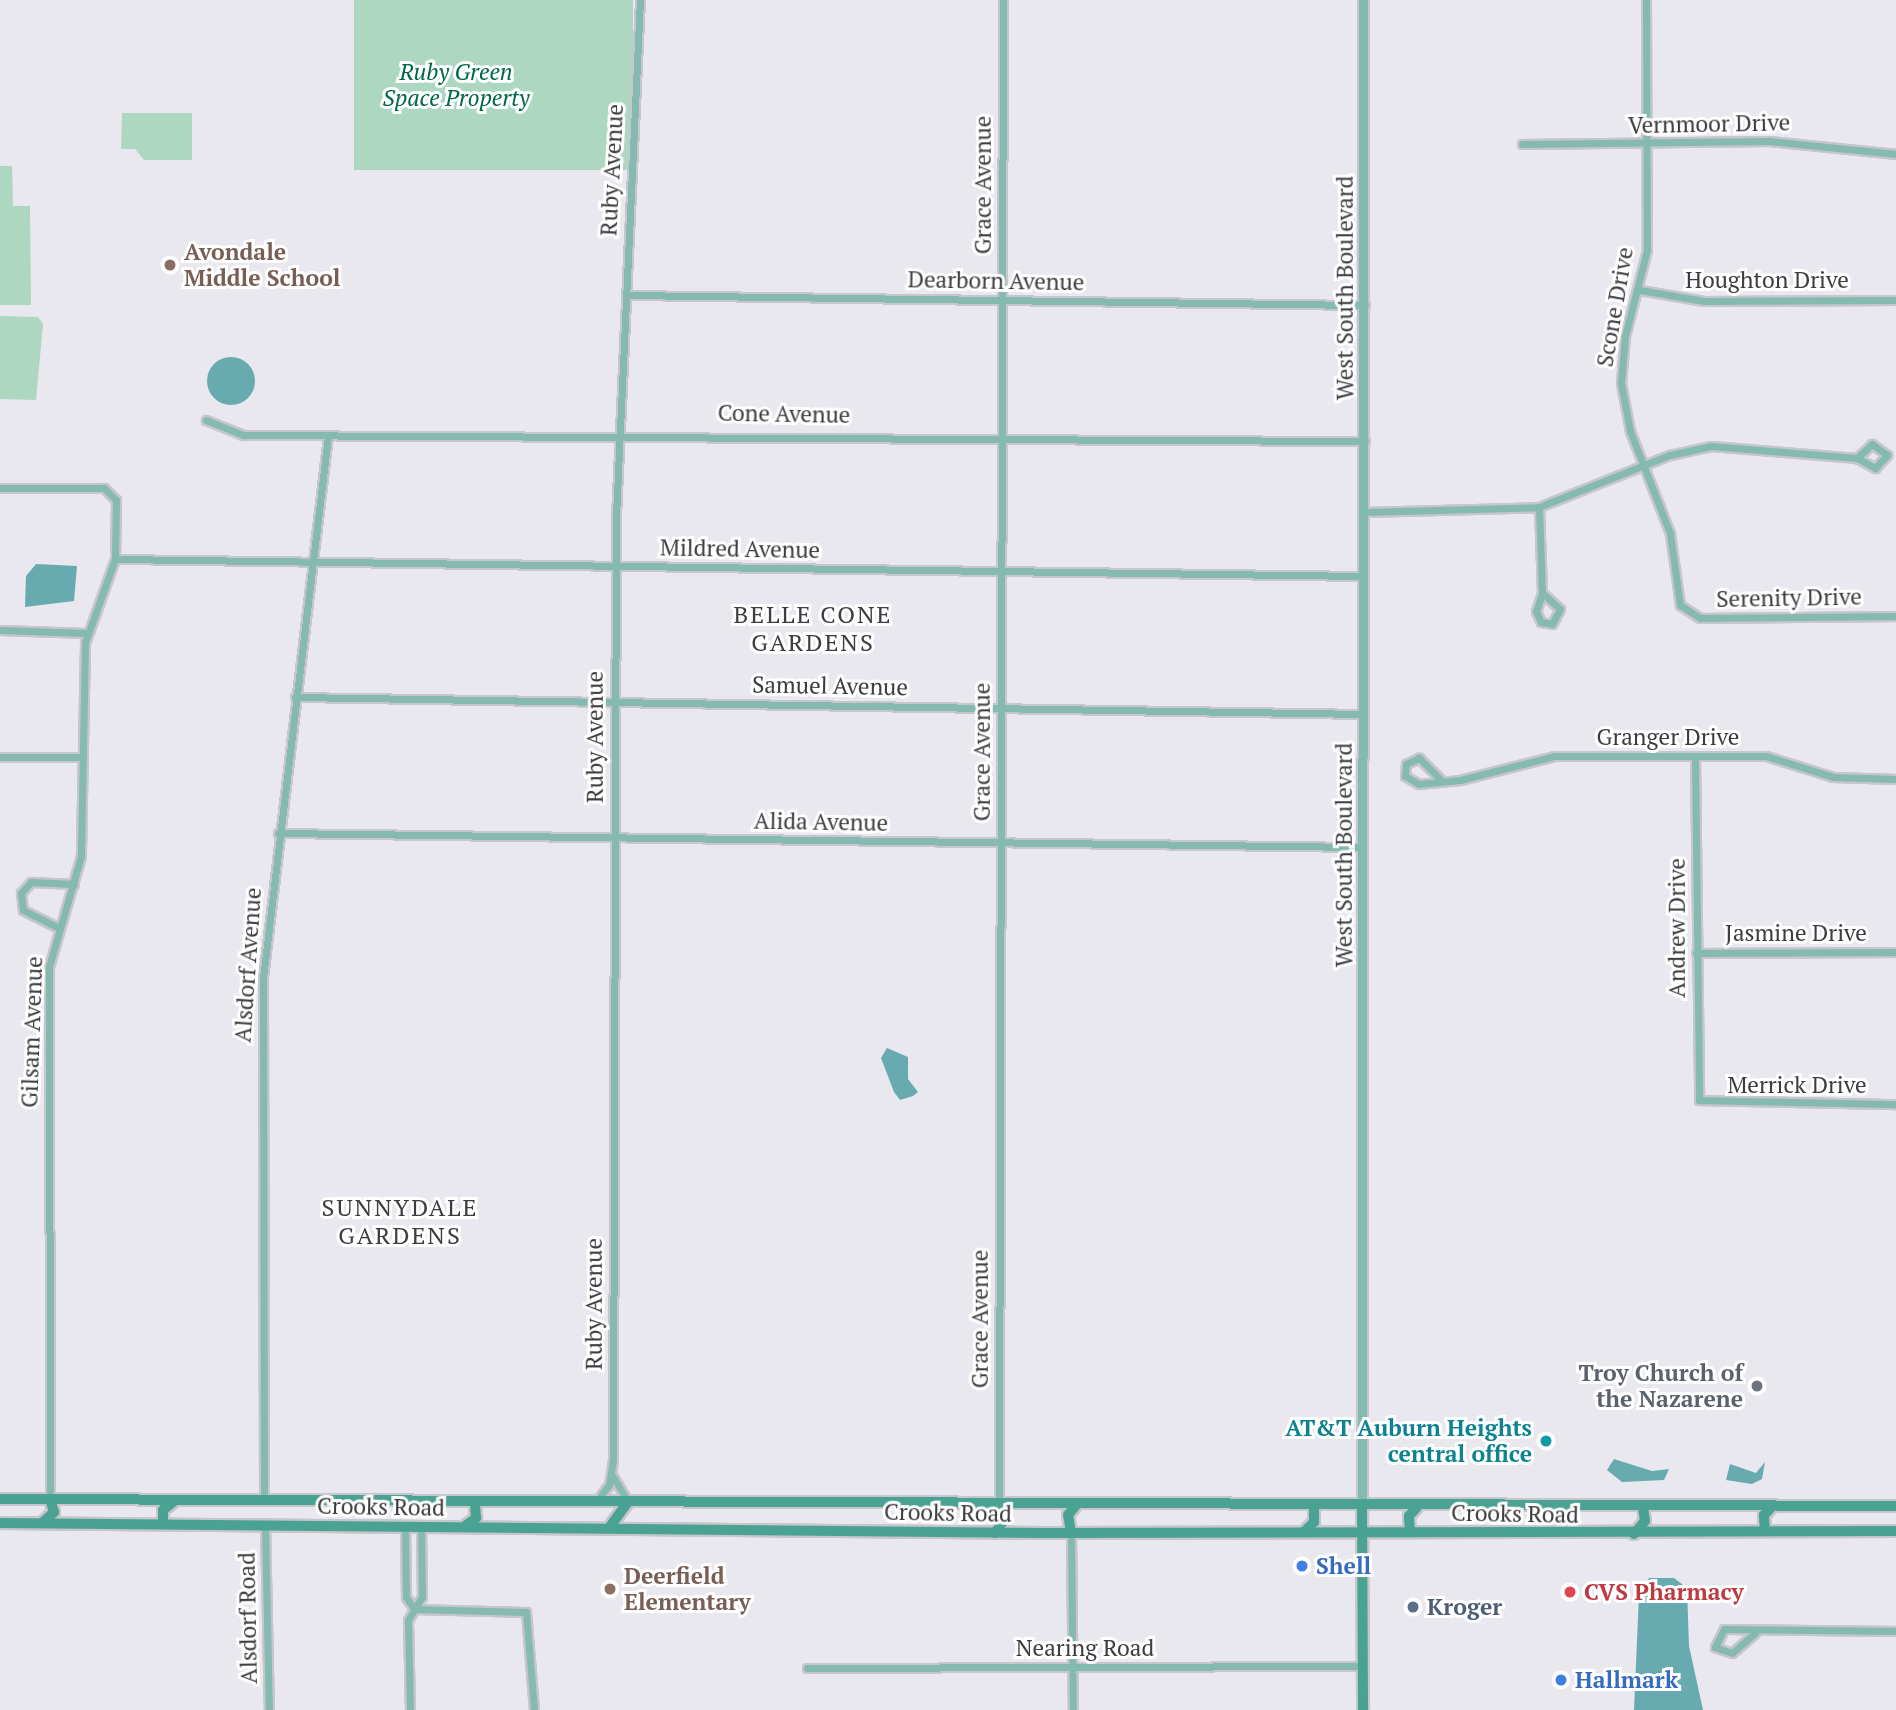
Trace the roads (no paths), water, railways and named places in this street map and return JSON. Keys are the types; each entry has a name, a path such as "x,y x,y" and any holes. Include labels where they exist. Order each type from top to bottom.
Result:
{"main road":[{"name":"Crooks Road","path":"0,1499 1314,1507 1896,1506"},
{"path":"39,1523 52,1516 50,1499"},
{"path":"163,1524 163,1510 177,1500"},
{"path":"461,1527 476,1518 475,1503"},
{"path":"609,1528 617,1511 630,1504"},
{"path":"995,1533 1004,1520 999,1505"},
{"path":"1071,1534 1068,1515 1076,1505"},
{"path":"1765,1531 1764,1515 1773,1506"},
{"path":"1305,1531 1314,1522 1314,1507"},
{"name":"West South Boulevard","path":"1362,1507 1363,1710"},
{"path":"1410,1532 1409,1516 1417,1507"},
{"path":"1634,1534 1645,1521 1643,1507"},
{"name":"Crooks Road","path":"0,1523 1071,1534 1305,1531 1634,1534 1896,1531"}],"street":[{"name":"Ruby Avenue","path":"612,1475 615,567 640,0"},
{"name":"Grace Avenue","path":"999,1505 1003,0"},
{"name":"West South Boulevard","path":"1362,1507 1365,512 1363,0"},
{"name":"Scone Drive","path":"1646,0 1644,144 1647,250 1640,290 1625,336 1621,383 1644,466 1670,533 1684,611"},
{"name":"Vernmoor Drive","path":"1522,144 1769,141 1896,154"},
{"name":"Houghton Drive","path":"1640,290 1704,301 1896,300"},
{"name":"Dearborn Avenue","path":"627,295 1365,305"},
{"name":"Cone Avenue","path":"206,420 243,435 1002,436 1365,441"},
{"name":"Alsdorf Avenue","path":"264,1501 262,1014 278,833 328,436"},
{"path":"1365,512 1539,507 1644,466 1723,445 1857,458"},
{"name":"Gilsam Avenue","path":"0,488 111,492 115,559 86,633 82,847 75,884 59,928 48,976 50,1499"},
{"path":"1539,507 1542,593 1536,614 1552,624 1560,609 1542,593"},
{"name":"Mildred Avenue","path":"115,559 1364,576"},
{"name":"Serenity Drive","path":"1684,611 1700,618 1896,616"},
{"path":"0,630 86,633"},
{"name":"Samuel Avenue","path":"296,697 1364,714"},
{"name":"Andrew Drive","path":"1695,756 1699,1100"},
{"name":"Granger Drive","path":"1440,779 1419,758 1406,764 1411,782 1460,780 1542,757 1766,756 1833,777 1896,779"},
{"path":"0,757 83,757"},
{"name":"Alida Avenue","path":"278,833 1363,847"},
{"path":"59,928 23,910 21,893 39,881 75,884"},
{"name":"Jasmine Drive","path":"1696,953 1896,952"},
{"name":"Merrick Drive","path":"1699,1100 1896,1104"},
{"path":"595,1504 612,1475 630,1504"},
{"name":"Alsdorf Road","path":"265,1525 269,1710"},
{"path":"405,1526 406,1597 414,1609"},
{"path":"410,1710 408,1620 422,1597 421,1526"},
{"path":"1071,1534 1073,1710"},
{"path":"414,1609 526,1612 534,1710"},
{"path":"1755,1633 1728,1654 1714,1643 1724,1629 1755,1633 1896,1631"},
{"name":"Nearing Road","path":"807,1668 1363,1666"}],"water":[{"path":"231,357 248,364 255,381 248,398 231,405 214,398 207,381 214,364"},
{"path":"36,564 77,566 74,601 25,607 26,576"},
{"path":"887,1048 908,1057 908,1079 918,1092 913,1096 900,1100 894,1092 881,1058"},
{"path":"1614,1459 1652,1471 1669,1469 1664,1480 1622,1482 1607,1470"},
{"path":"1765,1462 1762,1479 1752,1484 1726,1480 1730,1464 1756,1473"},
{"path":"1649,1578 1674,1578 1687,1588 1689,1646 1703,1710 1634,1710 1639,1594"}],"place":[{"name":"Avondale Middle School","path":"170,265"},
{"name":"Troy Church of the Nazarene","path":"1757,1386"},
{"name":"AT&T Auburn Heights central office","path":"1546,1441"},
{"name":"Shell","path":"1302,1566"},
{"name":"Deerfield Elementary","path":"610,1589"},
{"name":"CVS Pharmacy","path":"1570,1592"},
{"name":"Kroger","path":"1413,1607"},
{"name":"Hallmark","path":"1561,1680"}],"district":[{"name":"BELLE CONE GARDENS","path":"813,629"},
{"name":"SUNNYDALE GARDENS","path":"400,1222"}],"park label":[{"name":"Ruby Green Space Property","path":"456,85"}]}
